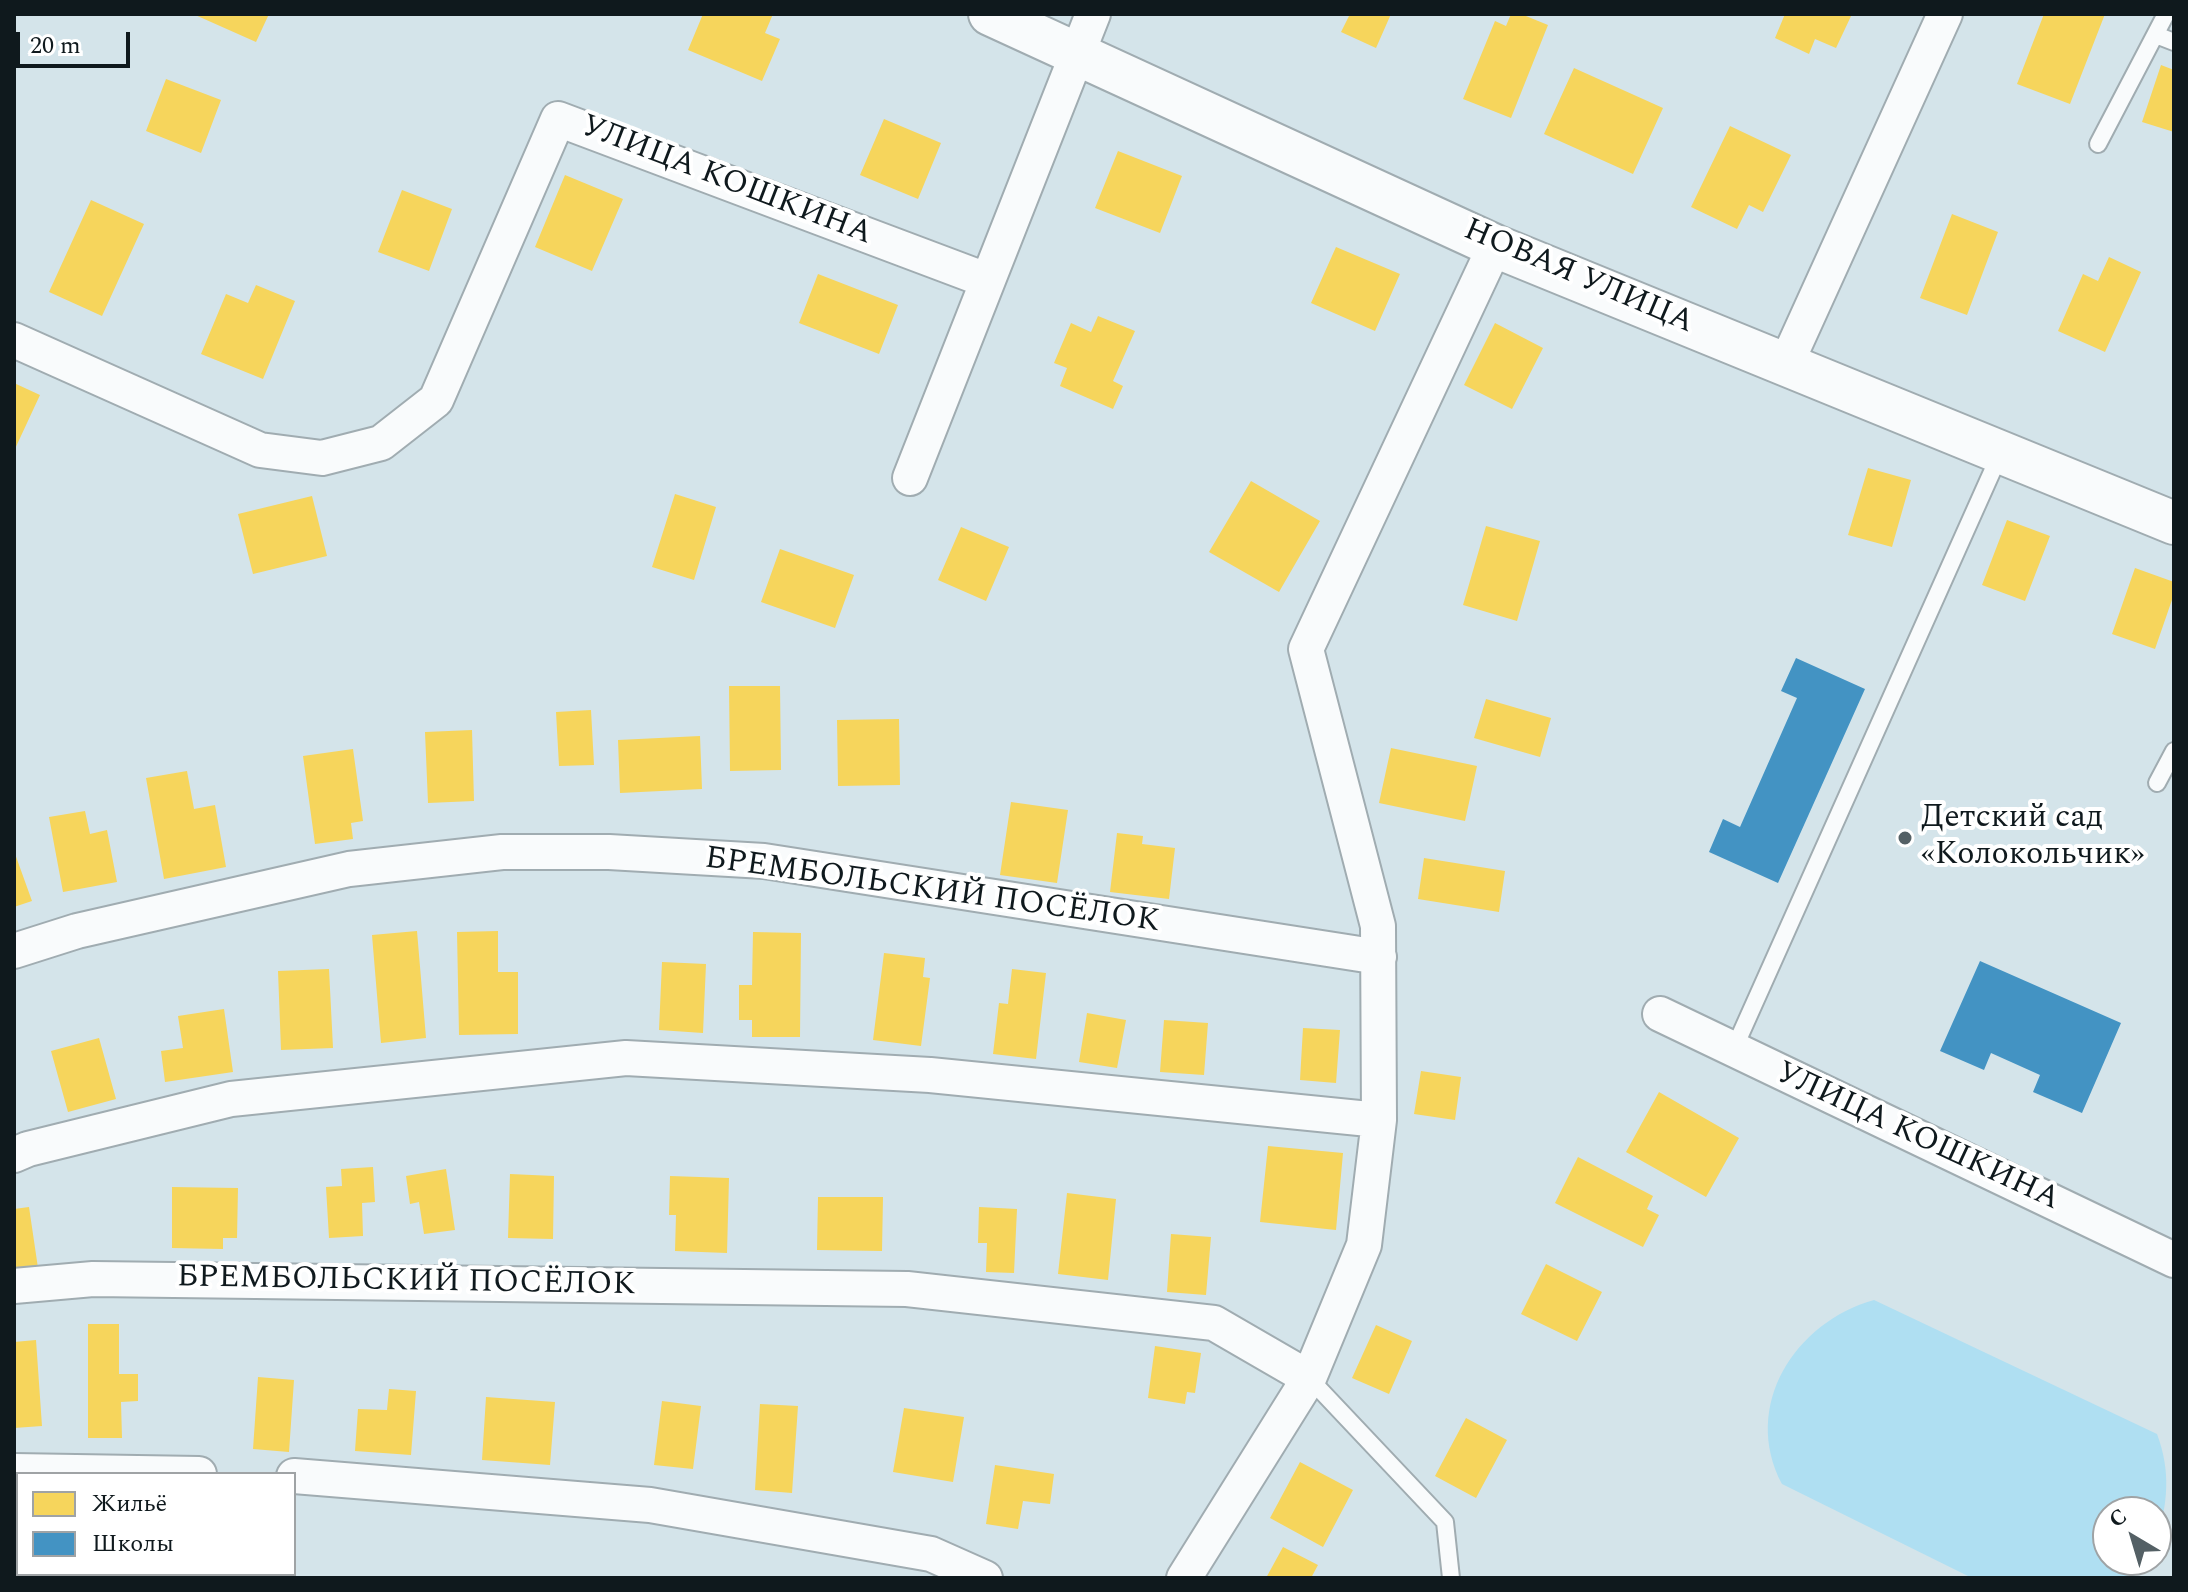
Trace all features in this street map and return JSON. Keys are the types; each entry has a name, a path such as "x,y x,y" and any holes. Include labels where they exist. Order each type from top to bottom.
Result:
{"street":[{"name":"НОВАЯ УЛИЦА","path":"990,14 1495,246 2174,523"},
{"path":"910,478 1075,53 1093,14"},
{"path":"1786,364 1945,14"},
{"name":"УЛИЦА КОШКИНА","path":"14,340 260,450 322,458 381,443 436,400 558,119 986,280"},
{"path":"1184,1578 1309,1378 1364,1245 1379,1120 1378,926 1306,649 1495,246"},
{"name":"БРЕМБОЛЬСКИЙ ПОСЁЛОК","path":"14,951 77,931 349,869 502,852 609,852 764,861 1379,957"},
{"name":"УЛИЦА КОШКИНА","path":"1660,1014 2174,1260"},
{"path":"14,1155 231,1099 626,1058 930,1075 1379,1120"},
{"name":"БРЕМБОЛЬСКИЙ ПОСЁЛОК","path":"14,1286 93,1279 907,1289 1214,1323 1309,1378"},
{"path":"14,1471 76,1472"},
{"path":"296,1476 650,1505 931,1554 985,1578"}],"lane":[{"path":"2098,144 2166,14"},
{"path":"2156,35 2174,42"},
{"path":"1733,1051 2001,453"},
{"path":"2157,783 2174,751"},
{"path":"1309,1378 1445,1522 1451,1578"}],"shaded area":[{"path":"1874,1300 2157,1434 2166,1474 2165,1496 2092,1496 2092,1576 2134,1576 2133,1578 1972,1578 1782,1484 1771,1455 1768,1425 1772,1397 1783,1371 1799,1347 1821,1327 1846,1311"}],"building: Жильё":[{"path":"193,14 269,14 256,42"},
{"path":"703,14 773,14 765,33 780,39 762,81 688,50"},
{"path":"1350,14 1391,14 1376,48 1341,32"},
{"path":"1511,14 1521,14 1548,25 1511,118 1463,99 1495,21 1506,26"},
{"path":"1785,14 1852,14 1836,48 1815,39 1809,54 1775,38"},
{"path":"2044,14 2105,14 2070,104 2017,84"},
{"path":"2161,65 2174,70 2174,132 2142,122"},
{"path":"1574,68 1663,108 1633,174 1544,134"},
{"path":"166,79 221,100 201,153 146,131"},
{"path":"884,119 941,143 918,199 860,175"},
{"path":"1730,126 1791,155 1763,212 1749,205 1737,229 1691,207"},
{"path":"1118,151 1182,176 1160,233 1095,208"},
{"path":"565,175 623,199 592,271 535,247"},
{"path":"402,190 452,209 429,271 378,252"},
{"path":"91,200 144,224 102,316 49,292"},
{"path":"1952,214 1998,232 1967,315 1920,298"},
{"path":"1336,247 1400,274 1375,331 1311,303"},
{"path":"2109,257 2141,272 2105,352 2058,331 2083,274 2098,281"},
{"path":"818,274 898,305 879,354 799,323"},
{"path":"256,285 295,301 263,379 201,354 226,294 248,303"},
{"path":"1098,316 1135,331 1113,381 1123,386 1113,409 1060,386 1067,368 1054,363 1071,323 1091,332"},
{"path":"1495,323 1543,348 1512,409 1464,385"},
{"path":"14,383 40,395 14,451"},
{"path":"1868,468 1911,480 1892,547 1848,535"},
{"path":"1251,481 1320,521 1279,592 1209,552"},
{"path":"675,494 716,507 694,580 652,567"},
{"path":"312,496 327,556 253,574 238,514"},
{"path":"2007,520 2050,536 2025,601 1982,585"},
{"path":"1486,526 1540,541 1517,621 1463,605"},
{"path":"961,527 1009,547 986,601 938,580"},
{"path":"780,549 854,575 835,628 761,602"},
{"path":"2135,568 2174,582 2174,594 2155,649 2112,634"},
{"path":"729,686 780,686 781,770 730,771"},
{"path":"1486,699 1551,718 1540,757 1474,738"},
{"path":"591,710 594,765 559,766 556,712"},
{"path":"899,719 900,785 838,786 837,720"},
{"path":"472,730 474,801 428,803 425,732"},
{"path":"700,736 702,789 620,793 618,740"},
{"path":"1391,748 1477,766 1465,821 1379,803"},
{"path":"353,749 363,821 351,823 353,839 315,844 303,756"},
{"path":"187,771 194,809 215,805 226,867 164,879 146,778"},
{"path":"1011,802 1068,810 1057,883 1000,875"},
{"path":"85,811 90,834 107,830 117,882 63,892 49,817"},
{"path":"1117,833 1143,836 1142,844 1175,848 1169,899 1110,892"},
{"path":"14,851 32,901 14,907"},
{"path":"1424,858 1505,871 1499,912 1418,899"},
{"path":"417,931 426,1038 381,1043 372,935"},
{"path":"498,931 498,972 518,972 518,1034 459,1035 457,932"},
{"path":"753,932 801,933 800,1037 752,1037 752,1020 739,1020 739,985 752,985"},
{"path":"884,953 925,958 923,977 930,978 921,1046 873,1040"},
{"path":"662,962 706,964 703,1033 659,1030"},
{"path":"329,969 333,1048 281,1050 278,971"},
{"path":"1012,969 1046,973 1036,1059 993,1054 999,1003 1008,1004"},
{"path":"224,1009 233,1072 165,1082 161,1051 183,1048 178,1016"},
{"path":"1087,1013 1126,1020 1117,1068 1079,1062"},
{"path":"1164,1020 1208,1023 1204,1075 1160,1072"},
{"path":"1303,1028 1340,1030 1336,1083 1300,1080"},
{"path":"99,1038 116,1099 68,1112 51,1051"},
{"path":"1421,1071 1461,1077 1455,1120 1414,1114"},
{"path":"1659,1092 1739,1138 1706,1197 1626,1152"},
{"path":"1268,1146 1343,1153 1336,1230 1260,1222"},
{"path":"1578,1157 1653,1196 1647,1209 1659,1215 1643,1247 1555,1203"},
{"path":"373,1167 375,1202 362,1203 363,1236 329,1238 326,1187 342,1186 341,1169"},
{"path":"446,1169 455,1230 424,1234 419,1202 410,1204 406,1176"},
{"path":"510,1174 554,1176 553,1239 508,1238"},
{"path":"670,1176 729,1178 727,1253 675,1251 676,1215 669,1215"},
{"path":"172,1187 238,1188 237,1238 223,1238 223,1249 172,1248"},
{"path":"1067,1193 1116,1199 1108,1280 1058,1274"},
{"path":"818,1197 883,1197 882,1251 817,1250"},
{"path":"29,1207 38,1268 14,1271 14,1209"},
{"path":"979,1207 1017,1209 1014,1273 986,1272 987,1243 978,1243"},
{"path":"1171,1234 1211,1237 1206,1295 1167,1292"},
{"path":"1546,1264 1602,1292 1577,1341 1521,1314"},
{"path":"88,1324 119,1324 119,1374 138,1374 138,1401 121,1402 122,1438 88,1438"},
{"path":"1376,1325 1412,1341 1389,1394 1352,1378"},
{"path":"36,1340 42,1426 14,1428 14,1342"},
{"path":"1155,1346 1201,1353 1195,1393 1187,1392 1185,1404 1148,1398"},
{"path":"258,1377 294,1380 289,1452 253,1449"},
{"path":"389,1389 416,1391 411,1455 355,1451 358,1409 387,1410"},
{"path":"486,1397 555,1402 550,1465 482,1460"},
{"path":"662,1401 701,1406 693,1469 654,1465"},
{"path":"760,1404 798,1406 792,1493 755,1490"},
{"path":"904,1408 964,1417 953,1482 893,1472"},
{"path":"1466,1418 1507,1440 1476,1498 1435,1476"},
{"path":"1300,1462 1353,1490 1323,1547 1270,1518"},
{"path":"995,1465 1054,1474 1050,1504 1023,1501 1018,1529 986,1524"},
{"path":"14,1497 16,1497 16,1563"},
{"path":"1283,1547 1318,1565 1311,1578 1266,1578"}],"building: Школы":[{"path":"1796,658 1865,689 1778,883 1709,852 1723,819 1740,827 1797,698 1781,691"},
{"path":"1980,961 2121,1023 2082,1113 2033,1092 2040,1075 1991,1053 1984,1070 1940,1051"}],"place":[{"name":"Детский сад «Колокольчик»","path":"1905,838"}]}
